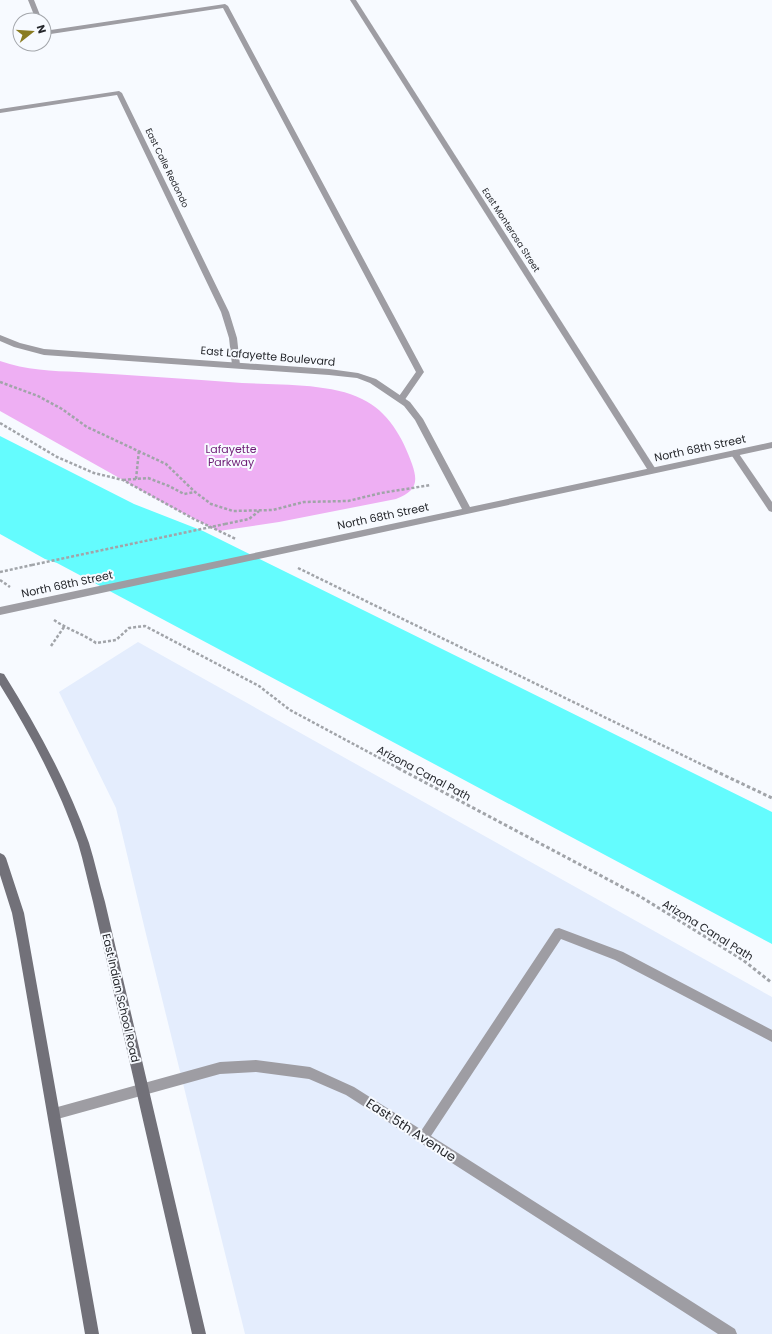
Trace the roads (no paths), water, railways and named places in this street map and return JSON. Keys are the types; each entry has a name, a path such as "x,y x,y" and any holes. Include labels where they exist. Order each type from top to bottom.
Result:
{"main road":[{"name":"East Indian School Road","path":"0,677 51,768 61,788 83,843 99,902 199,1334"},
{"path":"0,858 18,913 92,1334"}],"street":[{"path":"31,0 35,12"},
{"name":"East Monterosa Street","path":"353,0 652,470"},
{"path":"52,32 225,6 420,372 401,399"},
{"name":"East Calle Redondo","path":"0,111 119,93 225,312 236,348 236,364"},
{"name":"East Lafayette Boulevard","path":"0,338 17,345 44,352 236,364 329,372 358,376 373,381 401,399 419,419 467,510"},
{"name":"North 68th Street","path":"0,611 772,444"},
{"path":"734,453 772,509"},
{"path":"423,1138 559,932 619,956 772,1036"},
{"name":"East 5th Avenue","path":"54,1114 220,1068 256,1066 310,1073 350,1091 730,1334"}],"water":[{"path":"0,436 134,504 203,531 772,812 772,944 0,534"}],"park label":[{"name":"Lafayette Parkway","path":"231,455"}]}
